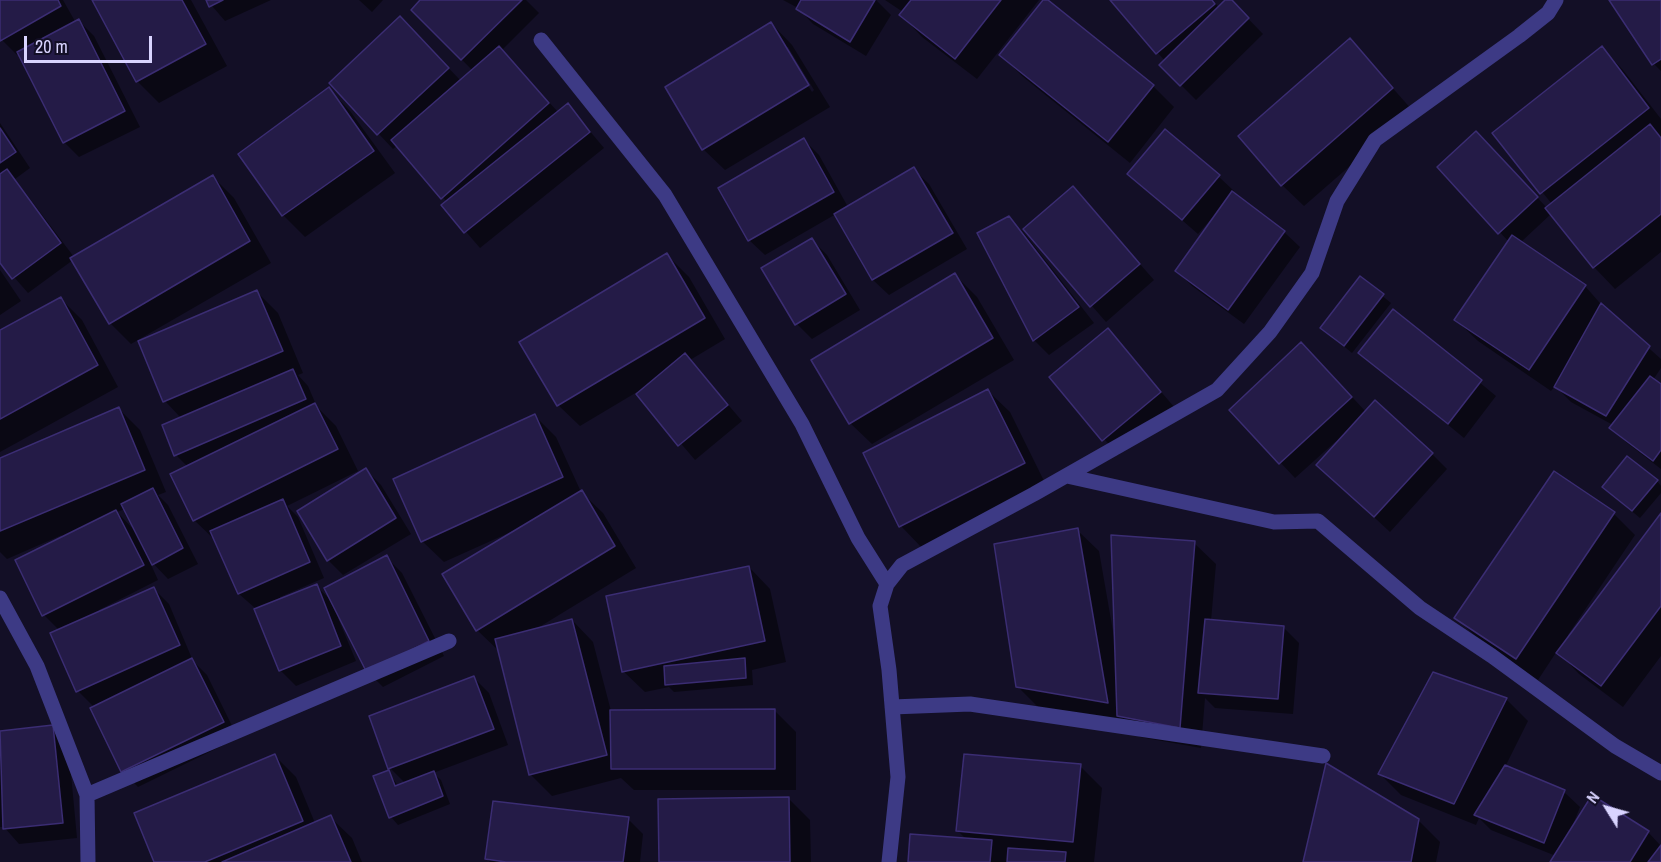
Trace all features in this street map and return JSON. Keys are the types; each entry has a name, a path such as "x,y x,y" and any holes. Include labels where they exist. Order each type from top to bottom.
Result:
{"street":[{"path":"890,862 898,777 880,606 887,584 902,565 1067,476 1217,390 1270,332 1312,273 1337,201 1375,140 1519,36 1548,13 1556,0"},
{"path":"541,40 665,195 802,424 858,538 887,584"},
{"path":"1067,476 1274,522 1318,521 1420,608 1492,656 1614,746 1661,773"},
{"path":"0,598 37,666 87,795 88,862"},
{"path":"87,795 450,641"},
{"path":"892,707 970,704 1323,756"}],"building":[{"path":"0,0 58,0 61,6 0,41"},
{"path":"92,0 182,0 206,44 136,82"},
{"path":"206,0 223,0 209,7"},
{"path":"420,0 522,0 461,60 411,10"},
{"path":"801,0 875,0 850,42 796,9"},
{"path":"911,0 1001,0 955,59 899,15"},
{"path":"1043,0 1048,0 1154,85 1108,142 999,55"},
{"path":"1110,0 1212,0 1215,4 1156,54"},
{"path":"1225,0 1232,0 1249,18 1180,86 1159,65"},
{"path":"1609,0 1661,0 1661,59 1652,65"},
{"path":"400,16 449,68 377,135 329,83"},
{"path":"79,19 125,111 63,143 17,52"},
{"path":"771,22 809,85 702,150 665,87"},
{"path":"1350,38 1393,88 1281,186 1238,136"},
{"path":"499,46 549,103 441,199 391,140"},
{"path":"1602,46 1649,108 1540,194 1492,133"},
{"path":"329,87 374,151 282,216 238,154"},
{"path":"568,103 590,132 464,233 441,205"},
{"path":"1650,124 1661,138 1661,214 1593,268 1545,208"},
{"path":"0,128 16,152 0,163"},
{"path":"1165,129 1220,175 1182,220 1127,174"},
{"path":"1476,131 1538,197 1498,234 1437,167"},
{"path":"804,138 834,192 748,241 718,188"},
{"path":"914,167 953,233 872,280 834,214"},
{"path":"7,169 61,243 12,279 0,263 0,174"},
{"path":"213,175 250,241 109,324 70,258"},
{"path":"1073,186 1140,264 1090,307 1023,229"},
{"path":"1232,191 1285,231 1228,310 1175,271"},
{"path":"1009,216 1079,307 1033,341 977,233"},
{"path":"1512,235 1586,285 1529,370 1454,320"},
{"path":"812,238 846,294 795,325 761,268"},
{"path":"667,253 705,318 557,406 519,342"},
{"path":"955,273 993,338 849,424 811,360"},
{"path":"1360,276 1384,294 1344,346 1320,328"},
{"path":"257,290 283,351 163,402 138,341"},
{"path":"61,297 98,365 0,419 0,330"},
{"path":"1601,303 1650,346 1606,416 1554,387"},
{"path":"1393,309 1482,380 1448,424 1358,353"},
{"path":"1108,328 1161,392 1102,441 1049,377"},
{"path":"1301,342 1352,397 1279,464 1229,410"},
{"path":"685,353 728,405 678,446 636,394"},
{"path":"293,369 306,399 174,456 162,425"},
{"path":"1650,376 1661,384 1661,450 1653,461 1609,428"},
{"path":"988,389 1025,463 899,527 863,453"},
{"path":"1375,400 1433,453 1374,517 1316,465"},
{"path":"315,403 338,449 193,521 170,474"},
{"path":"119,407 145,470 0,531 0,458"},
{"path":"535,414 563,477 421,542 393,479"},
{"path":"1627,456 1658,480 1632,511 1602,487"},
{"path":"366,468 396,518 327,561 297,511"},
{"path":"1554,471 1615,512 1516,659 1454,618"},
{"path":"153,488 183,548 152,565 121,504"},
{"path":"582,490 615,546 476,631 442,574"},
{"path":"283,499 310,562 238,594 210,531"},
{"path":"116,510 144,565 42,616 15,560"},
{"path":"1661,513 1661,606 1601,686 1556,653"},
{"path":"1078,528 1108,703 1016,687 994,544"},
{"path":"1111,535 1195,541 1180,728 1117,716"},
{"path":"387,555 429,641 367,673 324,588"},
{"path":"749,566 765,641 622,672 606,596"},
{"path":"317,584 341,646 279,671 254,609"},
{"path":"154,587 180,645 76,692 50,633"},
{"path":"572,619 607,755 529,775 495,639"},
{"path":"1205,619 1284,626 1278,699 1198,693"},
{"path":"192,658 224,722 121,772 90,708"},
{"path":"745,658 746,678 665,685 664,666"},
{"path":"1433,672 1507,698 1454,804 1378,774"},
{"path":"474,676 494,729 388,769 369,716"},
{"path":"775,709 775,769 611,769 610,710"},
{"path":"53,725 63,823 3,829 0,731"},
{"path":"275,754 303,821 205,862 154,862 134,813"},
{"path":"964,754 1081,764 1073,842 956,831"},
{"path":"1326,763 1419,819 1411,862 1303,862"},
{"path":"1505,765 1565,790 1544,843 1474,815"},
{"path":"389,770 395,786 434,771 443,796 389,818 373,776"},
{"path":"1592,795 1649,831 1630,862 1550,862"},
{"path":"789,797 790,862 659,862 658,799"},
{"path":"493,801 629,817 623,862 506,862 485,859"},
{"path":"331,815 351,862 222,862"},
{"path":"910,834 992,840 990,862 908,862"},
{"path":"1661,845 1661,862 1648,862"},
{"path":"1008,848 1066,852 1065,862 1007,862"}]}
